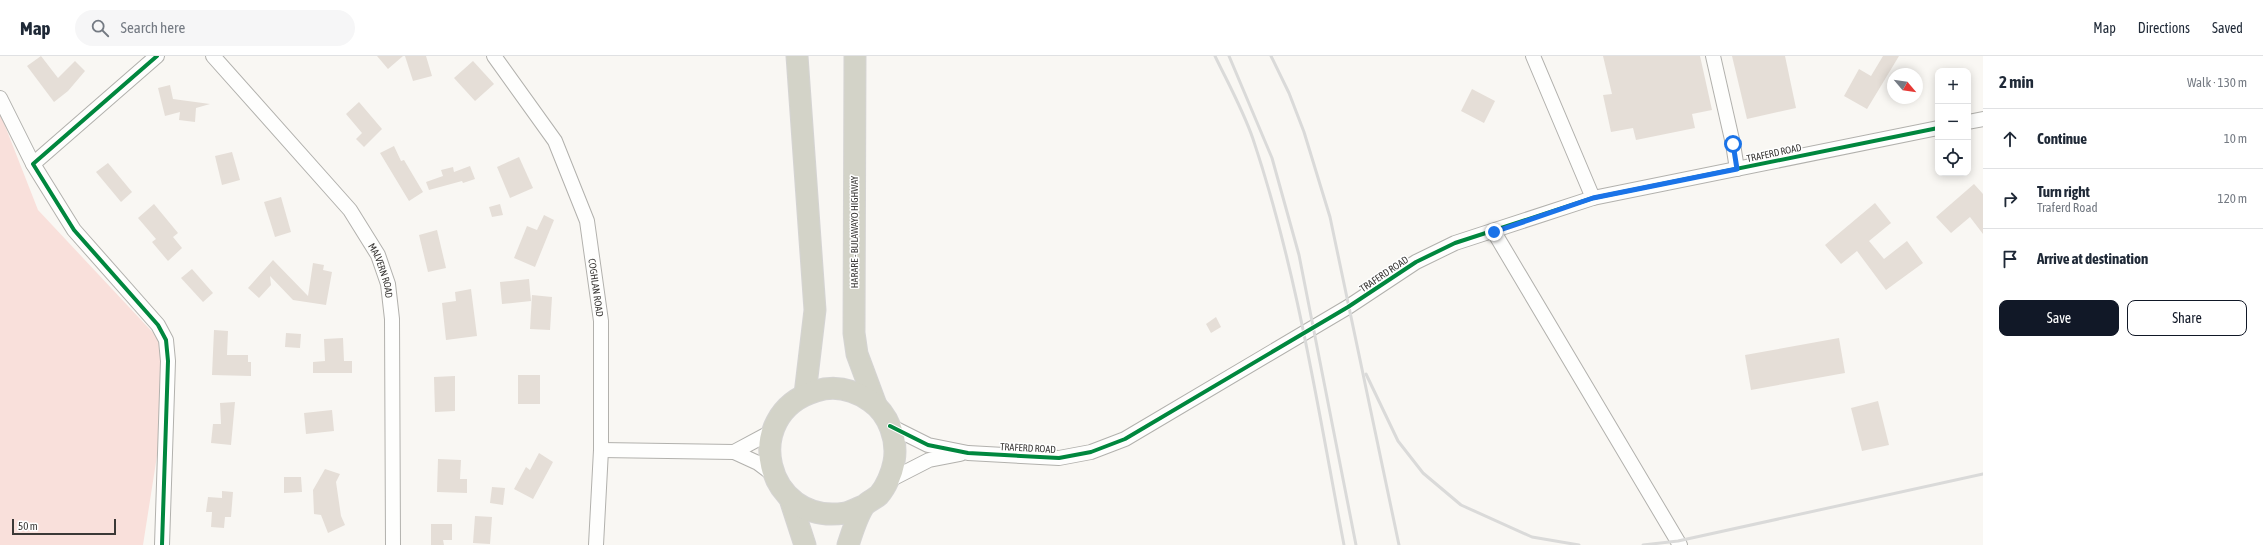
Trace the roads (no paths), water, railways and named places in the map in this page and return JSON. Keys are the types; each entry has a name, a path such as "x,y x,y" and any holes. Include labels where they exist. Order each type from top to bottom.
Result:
{"highway":[{"path":"797,56 815,310 805,394"},
{"name":"HARARE - BULAWAYO HIGHWAY","path":"855,56 854,333 857,354 876,405 890,426 895,444 894,463 888,480 879,495 865,505 846,513 826,514 807,509 790,499 781,488 774,475 770,453 773,431 780,416 791,403 805,394 823,388 842,388 860,394 876,405"},
{"name":"HARARE - BULAWAYO HIGHWAY","path":"790,499 805,545"},
{"name":"HARARE - BULAWAYO HIGHWAY","path":"848,545 865,505"}],"street":[{"path":"33,164 157,56"},
{"name":"MALVERN ROAD","path":"213,56 350,210 378,255 388,284 392,320 393,545"},
{"name":"COGHLAN ROAD","path":"494,56 555,141 587,221 601,321 602,450 596,545"},
{"path":"1533,56 1593,198"},
{"path":"1713,56 1733,144 1737,169"},
{"path":"0,98 33,164 74,230 158,325 166,340 168,361 162,545"},
{"path":"1971,121 1983,119"},
{"name":"TRAFERD ROAD","path":"890,426 928,445 968,453 1060,458 1091,452 1125,439 1348,307 1416,262 1455,243 1494,232 1593,198 1935,129"},
{"path":"1494,232 1680,545"},
{"path":"734,452 773,431"},
{"path":"602,450 734,452 758,463 774,475"},
{"name":"TRAFERD ROAD","path":"888,480 929,460 968,453"}],"railway":[{"path":"1215,56 1249,128 1282,239 1305,340 1344,545"},
{"path":"1229,56 1272,158 1299,255 1356,545"},
{"path":"1271,56 1289,93 1304,132 1330,217 1399,545"},
{"path":"1366,374 1398,441 1423,473 1461,505 1532,537 1579,545"},
{"path":"1643,545 1678,541 1983,474"}]}
